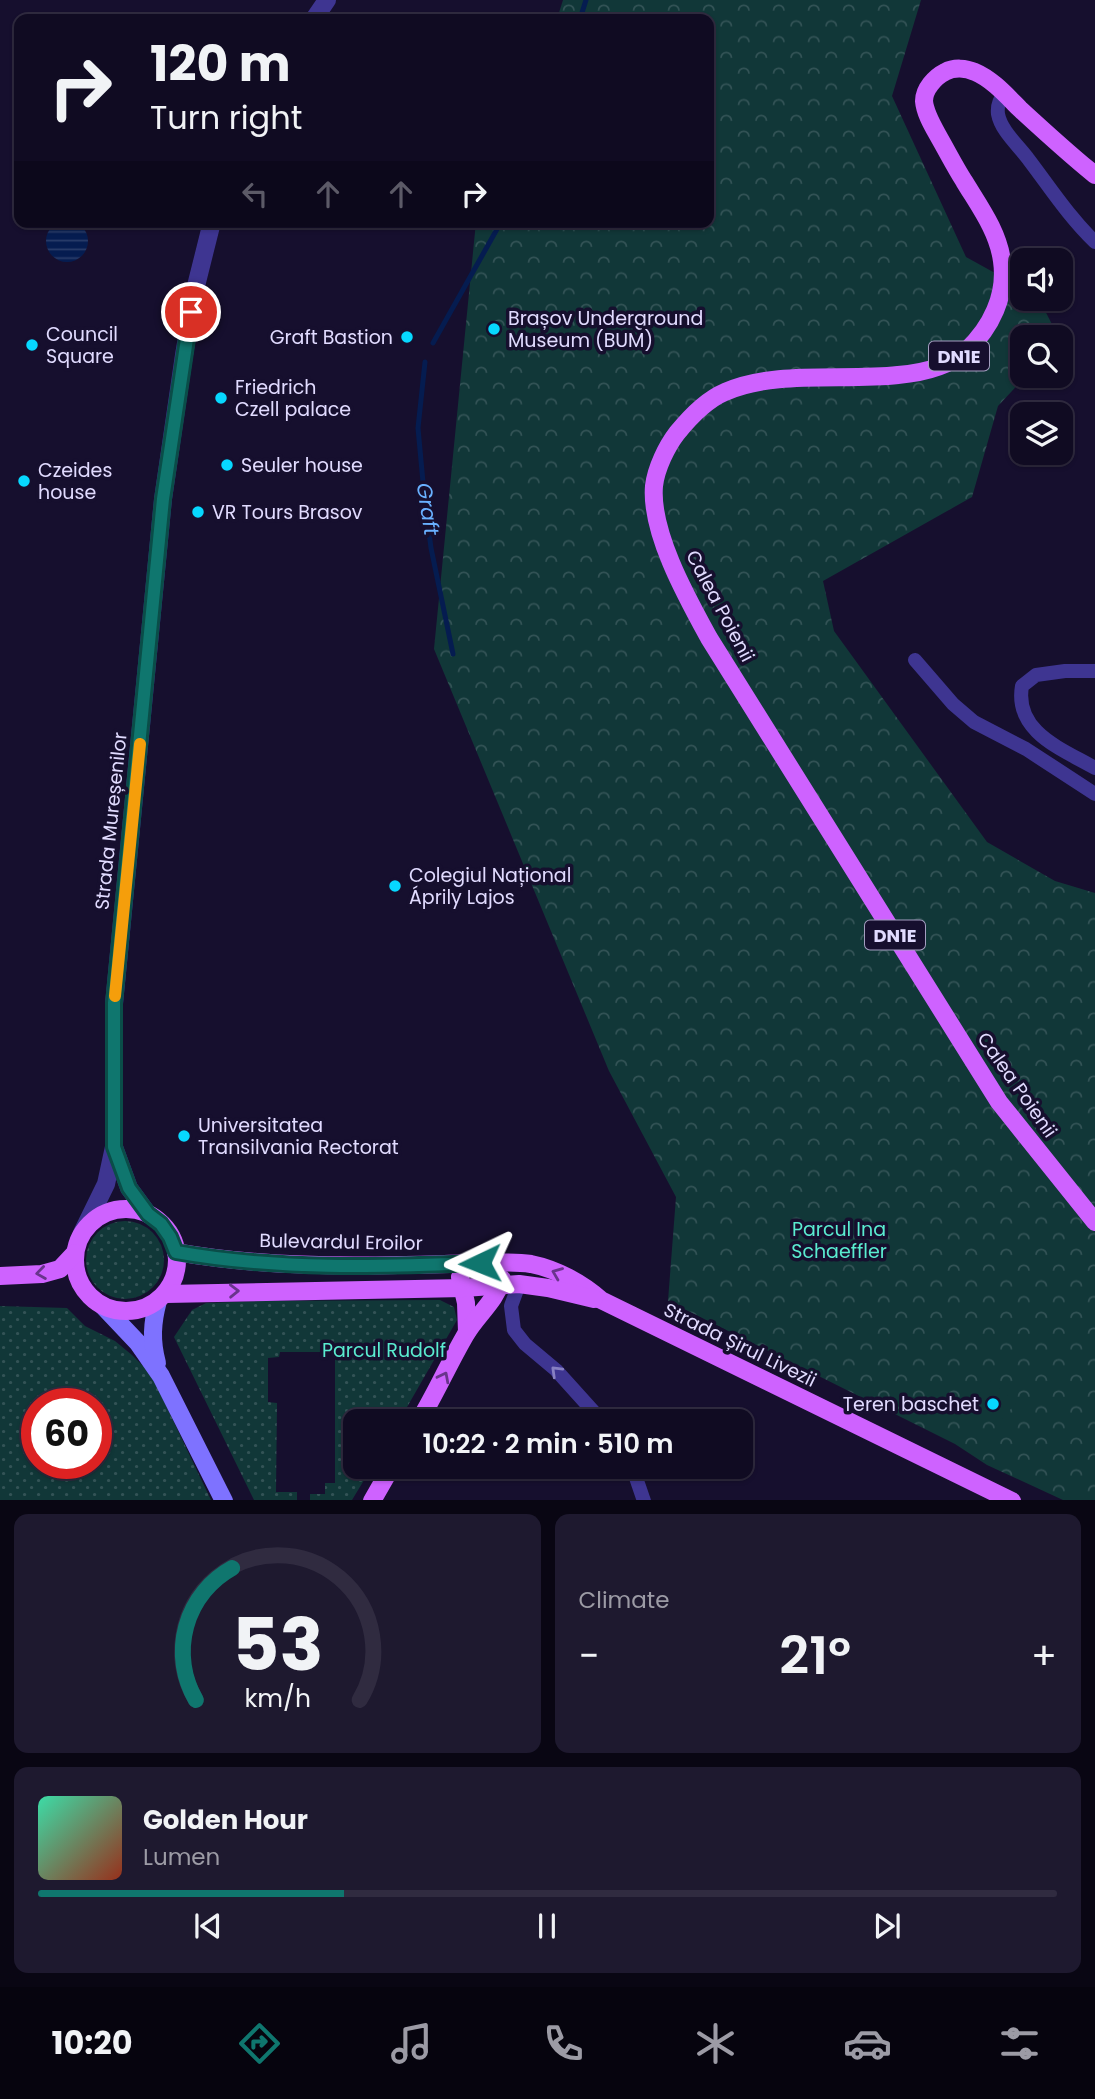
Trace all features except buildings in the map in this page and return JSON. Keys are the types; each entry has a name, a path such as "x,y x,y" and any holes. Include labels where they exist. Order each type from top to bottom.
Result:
{"main road":[{"name":"Calea Poienii","path":"1095,175 977,72 957,68 945,71 928,87 924,99 933,126 988,220 1002,261 1000,301 991,322 966,351 937,368 912,374 766,382 723,392 687,421 670,442 654,484 659,527 669,556 688,600 709,638 999,1102 1095,1222"},
{"path":"161,1377 152,1346 153,1320 174,1276 176,1252 161,1224 148,1214 134,1210 104,1214 82,1233 75,1253 75,1269 80,1284 138,1343 161,1377 224,1500"},
{"name":"Bulevardul Eroilor","path":"176,1252 231,1261 283,1265 506,1262"},
{"path":"0,1276 42,1274 60,1269 75,1253"},
{"path":"426,1409 467,1332 500,1286 506,1262"},
{"name":"Strada Șirul Livezii","path":"506,1262 548,1269 590,1290 601,1300"},
{"path":"455,1264 464,1288 467,1332"},
{"name":"Strada Șirul Livezii","path":"500,1286 519,1284 548,1287 601,1300 1012,1500"},
{"path":"103,1306 131,1311 162,1297 500,1286"},
{"path":"372,1500 384,1479"}],"street":[{"path":"1004,93 998,103 998,116 1008,133 1057,200 1095,242"},
{"name":"Strada Mureșenilor","path":"82,1233 106,1184 114,1147 114,1003 163,499 187,333 210,228"},
{"path":"915,660 953,704 974,722 1027,748 1095,794"},
{"path":"1095,671 1036,675 1022,686 1020,699 1022,711 1035,732 1095,768"},
{"name":"Strada Mureșenilor","path":"114,1147 129,1188 148,1214"},
{"path":"519,1284 511,1306 514,1330 591,1409"},
{"path":"637,1479 644,1500"}],"green space":[{"name":"Parcul Ina Schaeffler","path":"563,0 921,0 892,96 966,257 1010,281 1010,311 1045,311 1052,325 1010,325 1010,388 1015,388 998,406 972,497 823,581 834,631 987,842 1055,881 1095,893 1095,1500 1063,1500 987,1465 955,1444 668,1301 676,1197 609,1071 434,649 475,228 714,228 714,14 559,14"},
{"path":"125,1221 140,1224 153,1232 161,1245 164,1260 161,1275 153,1288 140,1296 125,1299 110,1296 97,1288 89,1275 86,1260 89,1245 97,1232 110,1224"},
{"name":"Parcul Rudolf","path":"440,1300 454,1307 457,1320 406,1409 343,1409 343,1479 365,1479 352,1500 310,1500 310,1494 325,1494 325,1483 335,1483 335,1352 280,1352 279,1357 268,1358 268,1402 277,1403 276,1492 297,1492 297,1500 254,1500 174,1337 192,1310 206,1303"},
{"path":"0,1306 67,1308 85,1326 115,1341 151,1374 211,1500 0,1500"},
{"name":"Teren baschet","path":"991,1381 1016,1403 996,1426 970,1404"}],"water":[{"path":"51,228 83,228 86,233 86,249 82,256 75,260 59,260 52,256 48,249 46,241"}],"waterway":[{"name":"Graft","path":"582,14 586,0"},
{"name":"Graft","path":"433,343 498,228"},
{"name":"Graft","path":"425,362 418,428 424,493 431,548 453,654"}],"slow traffic":[{"path":"115,996 140,744"}],"place":[{"name":"Brașov Underground Museum (BUM)","path":"494,329"},
{"name":"Graft Bastion","path":"407,337"},
{"name":"Council Square","path":"32,345"},
{"name":"Friedrich Czell palace","path":"221,398"},
{"name":"Seuler house","path":"227,465"},
{"name":"Czeides house","path":"24,481"},
{"name":"VR Tours Brasov","path":"198,512"},
{"name":"Colegiul Național Áprily Lajos","path":"395,886"},
{"name":"Universitatea Transilvania Rectorat","path":"184,1136"},
{"name":"Teren baschet","path":"993,1404"}],"route":[{"path":"191,312 163,499 114,1003 114,1147 129,1188 148,1214 161,1224 176,1252 231,1261 283,1265 480,1263"}]}
